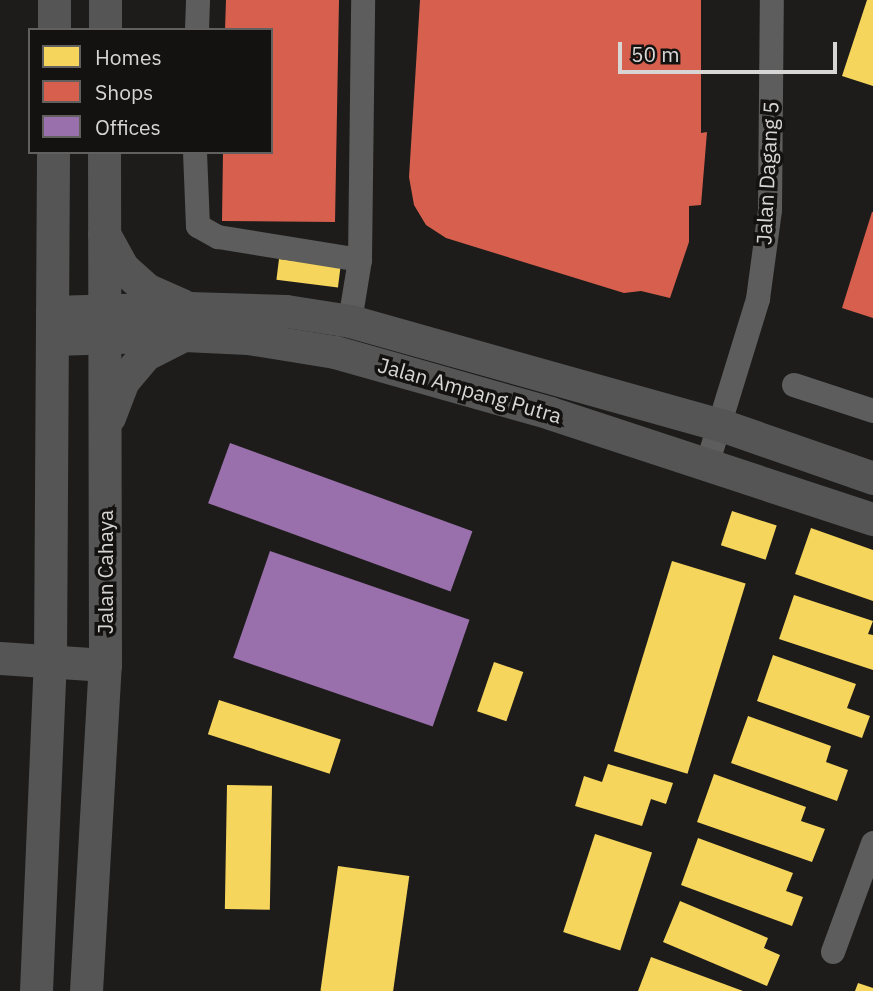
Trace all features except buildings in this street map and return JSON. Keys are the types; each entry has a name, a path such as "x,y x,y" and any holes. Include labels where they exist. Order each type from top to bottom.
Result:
{"main road":[{"path":"54,0 54,28"},
{"path":"105,0 105,28"},
{"path":"36,991 50,661 53,154"},
{"name":"Jalan Cahaya","path":"86,991 105,665 104,154"},
{"path":"104,234 123,268 186,321 146,354 123,381 105,429"},
{"name":"Jalan Ampang Putra","path":"53,326 186,321 286,311 350,321 721,425 873,478"},
{"name":"Jalan Ampang Putra","path":"186,321 248,338 335,352 550,412 873,519"},
{"path":"0,658 105,665"}],"street":[{"path":"197,28 198,0"},
{"path":"350,321 360,260 363,0"},
{"name":"Jalan Dagang 5","path":"707,465 758,299 770,210 772,0"},
{"path":"195,154 198,226 218,237 360,260"},
{"path":"794,385 873,411"},
{"path":"832,952 873,843"}]}
